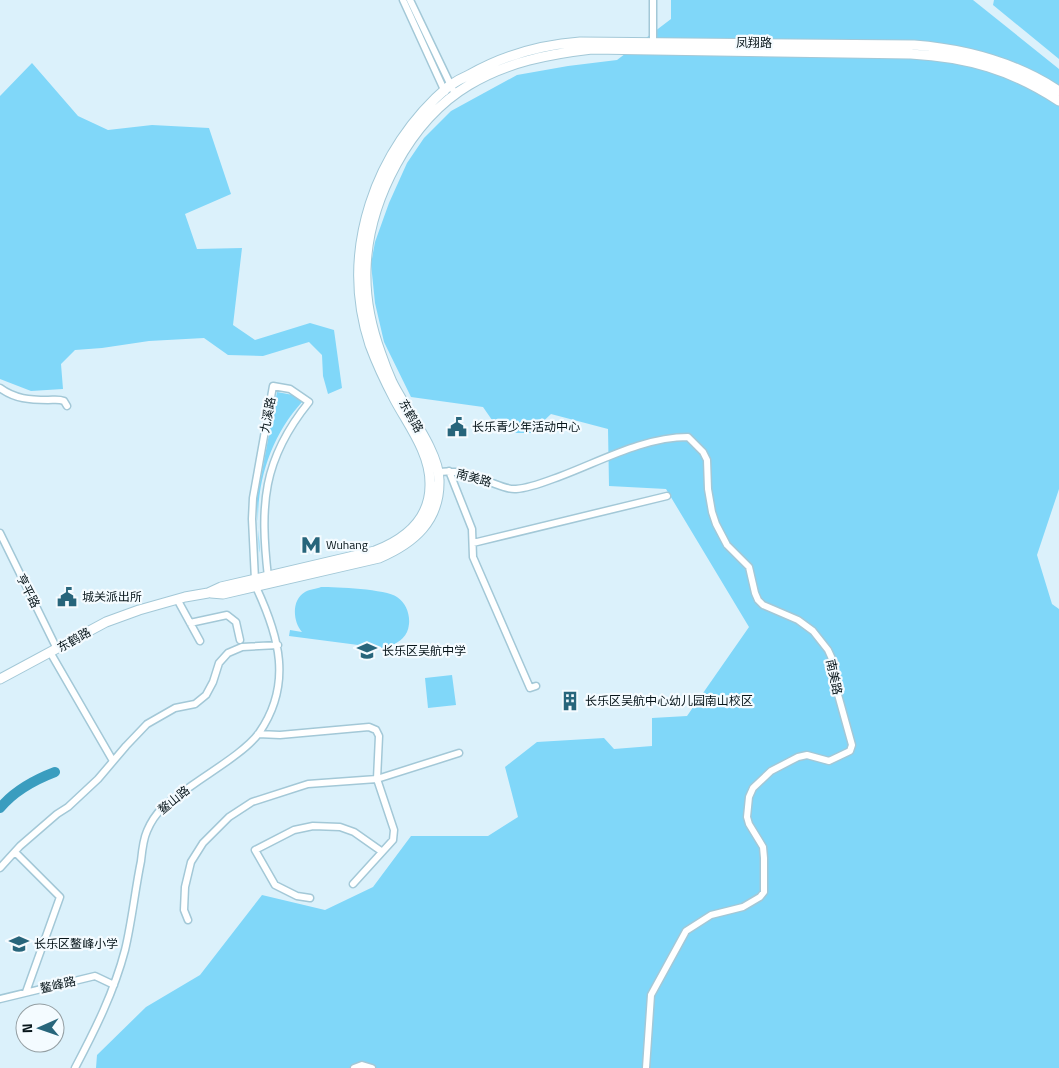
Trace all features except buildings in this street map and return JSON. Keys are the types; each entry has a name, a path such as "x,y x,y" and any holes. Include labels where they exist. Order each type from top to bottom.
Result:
{"main road":[{"name":"凤翔路","path":"450,92 500,60 529,50 580,42 792,43 938,47 973,53 991,59 1032,75 1059,91"},
{"name":"凤翔路","path":"450,92 496,71 547,55 592,49 911,54 958,58 1016,76 1059,101"},
{"name":"东鹤路","path":"0,679 106,622 125,614 177,599 208,593 221,587 256,583 379,558 397,550 417,535 434,511 439,492 439,472 433,456 392,382 380,353 368,306 366,269 371,229 386,186 396,165 420,128 450,92"},
{"name":"东鹤路","path":"256,583 268,576 389,546 406,535 418,524 426,507 430,494 430,469 414,433 384,378 370,345 361,301 359,270 363,229 368,208 386,165 409,129 450,92"}],"street":[{"path":"403,0 450,92"},
{"path":"410,0 450,92"},
{"path":"652,0 653,43"},
{"name":"九溪路","path":"256,583 252,519 253,498 273,386 290,389 309,402 280,444 267,486 263,523 268,576"},
{"path":"0,388 28,400 59,399 64,401 67,406"},
{"name":"南美路","path":"439,472 463,473 503,487 517,489 548,481 636,446 688,436 703,452 707,460 708,489 716,524 727,545 749,567 758,600 763,605 798,620 813,630 828,650 833,661 837,691 852,745 850,751 829,761 807,755 798,757 771,771 753,788 749,797 747,817 753,832 763,847 764,892 743,907 711,915 686,931 651,995 646,1066"},
{"path":"449,471 472,530 473,557 530,688 536,686"},
{"path":"473,542 667,496"},
{"name":"亨平路","path":"0,533 54,650 113,761"},
{"name":"鳌山路","path":"75,1068 99,1021 114,985 125,950 146,833 155,816 167,802 244,748 258,734 271,712 280,679 280,662 278,645 256,583"},
{"path":"177,599 200,641"},
{"path":"190,623 227,615 236,622 240,640"},
{"path":"0,868 15,852 98,779 147,724 175,708 195,704 206,695 213,682 219,663 228,654 242,647 278,645"},
{"path":"258,734 280,735 369,727 376,730 379,736 377,778 394,830 393,840 353,884"},
{"path":"188,920 184,910 185,887 191,862 203,843 229,817 252,802 308,784 377,778 459,753"},
{"path":"310,898 297,896 275,885 255,850 294,830 322,826 340,827 354,832 381,851"},
{"path":"15,852 60,897 26,992"},
{"name":"鳌峰路","path":"0,999 95,976 114,985"},
{"path":"354,1068 362,1065 372,1068"}],"shaded area":[{"path":"671,0 973,0 1059,69 1059,489 1037,555 1052,604 1059,609 1059,1068 96,1068 97,1055 146,1007 200,975 262,895 325,910 373,887 411,836 488,836 518,817 505,767 537,742 604,738 614,749 652,746 652,718 687,716 749,627 666,489 609,486 608,429 551,414 531,433 501,433 483,407 411,397 384,342 375,303 371,264 375,242 389,203 407,163 424,138 451,111 517,75 617,60 671,19"},
{"path":"994,0 1059,0 1059,59 993,5"},
{"path":"32,63 78,116 108,130 152,125 209,128 231,194 185,214 197,249 242,248 233,325 255,340 310,323 334,330 342,388 328,394 323,376 322,355 309,342 263,356 228,355 204,338 149,341 75,350 61,364 63,389 31,391 0,379 0,96"},
{"path":"277,392 293,395 302,402 283,428 269,456 261,487 258,522 257,498"},
{"path":"258,529 260,545 259,553"},
{"path":"321,587 372,590 397,597 403,602 409,616 407,632 403,638 390,646 389,649 289,636 290,630 302,632 295,617 297,600 305,592"},
{"path":"452,675 456,705 428,708 425,678"}],"waterway":[{"path":"0,808 25,786 55,772"}],"place":[{"name":"长乐青少年活动中心","path":"457,427"},
{"name":"Wuhang","path":"311,545"},
{"name":"城关派出所","path":"67,597"},
{"name":"长乐区吴航中学","path":"367,651"},
{"name":"长乐区吴航中心幼儿园南山校区","path":"570,701"},
{"name":"长乐区鳌峰小学","path":"19,944"}]}
